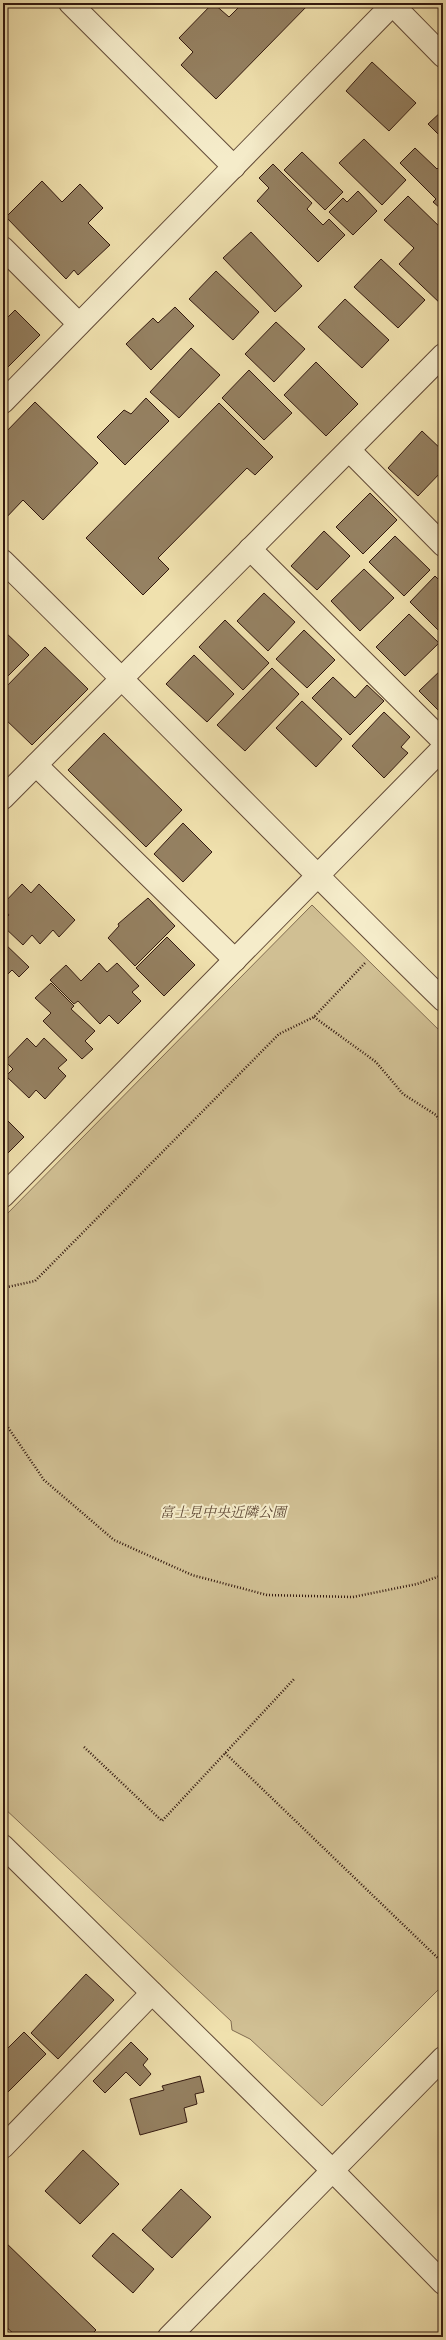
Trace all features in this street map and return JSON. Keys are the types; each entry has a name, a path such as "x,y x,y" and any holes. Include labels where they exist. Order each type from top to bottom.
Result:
{"street":[{"path":"70,3 234,167"},
{"path":"3,402 234,167 391,4 443,56"},
{"path":"3,248 79,324"},
{"path":"3,798 443,354"},
{"path":"349,450 443,546"},
{"path":"250,549 443,741"},
{"path":"3,561 122,678 317,876 443,1000"},
{"path":"3,1196 443,748"},
{"path":"36,765 235,960"},
{"path":"3,1846 334,2171 443,2283"},
{"path":"3,2147 152,1993"},
{"path":"169,2337 334,2171 443,2058"}],"path":[{"path":"3,1288 35,1281 279,1034 314,1016 367,961"},
{"path":"314,1016 376,1062 403,1094 436,1115 443,1124"},
{"path":"3,1420 4,1426 44,1480 114,1540 192,1575 267,1595 354,1596 417,1584 443,1575"},
{"path":"84,1747 162,1822 295,1678"},
{"path":"225,1753 443,1963"}],"green space":[{"name":"富士見中央近隣公園","path":"312,905 443,1034 443,1985 322,2106 250,2039 232,2030 231,2021 3,1807 3,1218"}],"building":[{"path":"213,3 229,17 243,3 310,3 216,99 181,65 193,52 179,38"},
{"path":"372,62 416,103 389,131 346,91"},
{"path":"443,110 443,139 428,124"},
{"path":"364,139 406,180 382,205 339,163"},
{"path":"415,148 437,169 443,163 443,205 440,208 433,202 436,199 400,163"},
{"path":"302,152 343,192 325,210 284,170"},
{"path":"273,164 312,203 307,209 323,225 329,219 345,235 318,262 257,201 269,188 259,178"},
{"path":"42,181 62,202 80,184 103,208 88,223 110,245 78,275 74,270 66,279 6,217"},
{"path":"358,191 377,211 353,235 329,212 343,198 347,202"},
{"path":"408,196 443,230 443,306 399,264 414,248 384,220"},
{"path":"251,232 302,286 275,312 223,258"},
{"path":"381,259 425,300 398,328 354,287"},
{"path":"216,271 259,312 233,340 189,299"},
{"path":"345,299 389,340 362,368 318,327"},
{"path":"175,307 194,326 151,370 126,344 153,318 158,323"},
{"path":"15,310 40,335 5,370 3,368 3,322"},
{"path":"276,322 305,349 274,382 245,354"},
{"path":"191,348 220,375 179,418 150,392"},
{"path":"316,362 358,404 326,436 284,395"},
{"path":"249,370 292,413 264,440 222,398"},
{"path":"146,398 169,421 125,465 97,437 124,410 131,414"},
{"path":"35,402 98,463 43,520 23,500 3,521 3,435"},
{"path":"219,403 273,457 255,475 247,468 158,558 169,569 143,595 86,538"},
{"path":"422,431 443,451 443,470 418,496 388,468"},
{"path":"370,493 397,520 363,554 336,527"},
{"path":"443,510 443,520 438,515"},
{"path":"324,531 350,556 317,590 291,566"},
{"path":"395,536 430,570 404,596 369,562"},
{"path":"364,569 394,598 360,631 331,601"},
{"path":"435,576 443,584 443,635 410,602"},
{"path":"264,593 295,622 268,651 237,621"},
{"path":"409,614 439,643 405,676 376,647"},
{"path":"225,620 269,663 243,690 199,647"},
{"path":"3,630 29,655 3,681"},
{"path":"304,630 335,660 307,688 276,659"},
{"path":"45,647 88,689 32,745 3,717 3,690"},
{"path":"194,655 234,694 207,722 166,684"},
{"path":"272,668 299,694 245,751 217,725"},
{"path":"443,668 443,715 419,691"},
{"path":"333,677 355,698 367,685 384,701 350,735 312,698"},
{"path":"302,701 342,739 316,767 276,728"},
{"path":"384,712 410,737 401,747 408,753 384,778 352,746"},
{"path":"104,733 182,810 146,847 68,770"},
{"path":"183,823 212,852 183,882 154,854"},
{"path":"22,884 31,893 39,884 75,920 59,937 53,930 40,944 32,935 23,945 3,926 3,921 9,915 3,908 3,904"},
{"path":"148,898 175,926 135,966 108,938 119,926 118,924"},
{"path":"167,937 195,965 164,996 136,968"},
{"path":"3,942 29,967 19,977 12,970 3,979"},
{"path":"99,963 107,972 117,963 139,986 132,992 141,1001 118,1024 109,1015 100,1024 78,1001 74,1004 50,980 66,965 81,981"},
{"path":"51,983 74,1006 71,1009 95,1031 85,1041 93,1049 82,1059 43,1021 51,1013 35,998"},
{"path":"27,1038 36,1047 44,1038 67,1060 58,1068 66,1076 45,1099 36,1090 29,1098 6,1076 13,1069 5,1061"},
{"path":"3,1116 24,1137 3,1158"},
{"path":"86,1974 114,2000 58,2059 31,2033"},
{"path":"24,2032 46,2054 5,2095 3,2093 3,2053"},
{"path":"131,2042 148,2059 143,2065 151,2074 140,2086 126,2072 105,2093 93,2081"},
{"path":"200,2076 204,2092 195,2094 197,2104 184,2108 187,2122 140,2135 130,2099 164,2090 162,2086"},
{"path":"83,2150 119,2184 80,2224 45,2191"},
{"path":"181,2189 211,2217 172,2258 142,2230"},
{"path":"113,2233 154,2269 133,2293 92,2256"},
{"path":"3,2240 96,2330 89,2337 17,2337 3,2324"}]}
